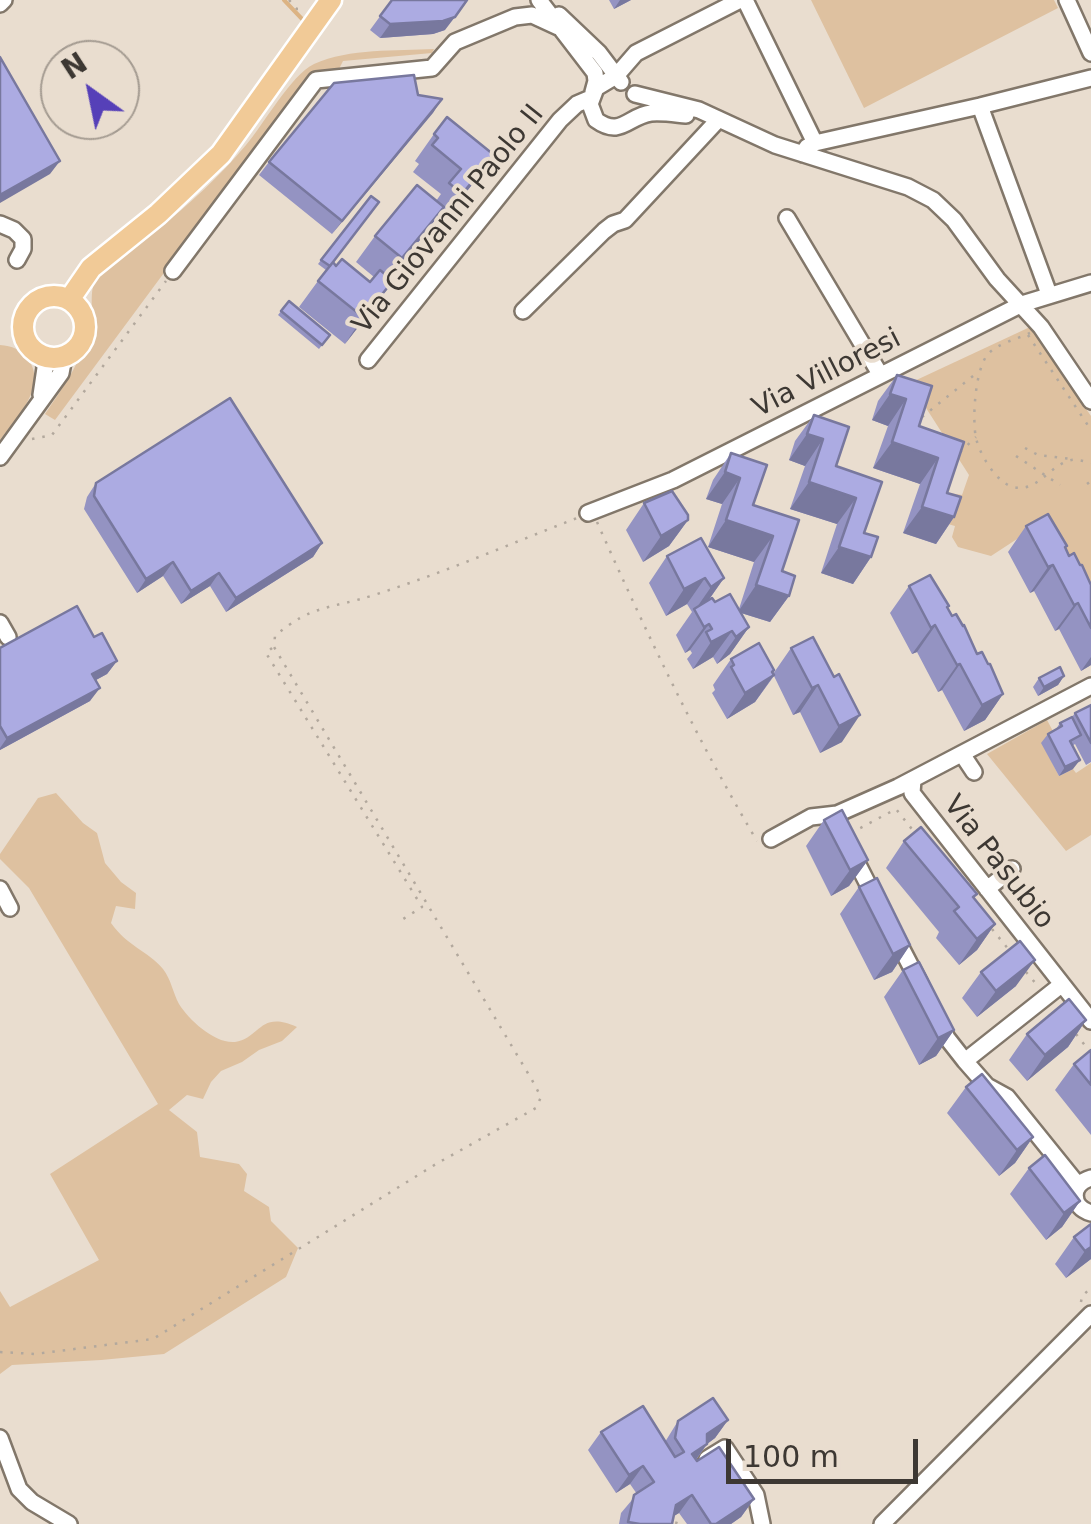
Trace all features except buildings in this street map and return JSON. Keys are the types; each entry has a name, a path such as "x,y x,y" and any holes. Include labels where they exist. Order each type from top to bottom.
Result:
{"main road":[{"path":"69,300 91,268 158,214 220,154 331,0"},
{"path":"40,300 69,300 85,325 80,344 54,357 30,348 23,334 26,314 40,300"},
{"path":"0,335 23,334"}],"street":[{"path":"482,31 509,9 513,0"},
{"path":"539,0 595,73 592,115 601,124 623,126 650,113 714,118"},
{"path":"548,0 622,84 637,108 631,120"},
{"path":"601,56 617,60 634,55 742,0 809,148"},
{"path":"1067,0 1091,52"},
{"path":"174,271 316,80 432,68 455,42 515,18 532,15 558,27"},
{"path":"622,84 634,55"},
{"path":"809,148 1091,78"},
{"path":"592,95 600,85 622,84 691,108 775,145 809,148 933,200 954,220 997,278 1041,327 1091,400"},
{"name":"Via Giovanni Paolo II","path":"368,360 569,112 592,95"},
{"path":"980,106 1050,294"},
{"name":"Via Giovanni Paolo II","path":"569,112 592,115"},
{"path":"523,311 604,232 625,220 714,118"},
{"path":"787,218 880,374"},
{"path":"0,224 23,238 17,260"},
{"name":"Via Villoresi","path":"590,512 673,480 1022,304 1091,283"},
{"path":"0,457 61,372 54,357"},
{"path":"771,839 811,817 840,825 913,780 1091,686"},
{"path":"962,754 974,772"},
{"name":"Via Pasubio","path":"913,780 912,793 1091,1021"},
{"path":"840,825 947,1038 987,1086 1007,1096 1084,1181 1076,1201 1091,1214"},
{"path":"987,889 1012,869"},
{"path":"0,889 10,908"},
{"path":"965,1061 1061,985"},
{"path":"882,1524 1084,1316 1091,1339"},
{"path":"0,1438 19,1489 32,1502 69,1524"},
{"path":"701,1462 725,1448 756,1495 762,1524"}],"path":[{"path":"289,0 300,10 308,6"},
{"path":"11,442 52,435 174,271"},
{"path":"1072,459 1023,488 1013,490 999,478 984,458 976,437 979,370 987,355 1027,334 1091,430"},
{"path":"917,426 922,417 979,370"},
{"path":"954,456 976,437"},
{"path":"1025,448 1038,455 1091,463"},
{"path":"1016,456 1060,486"},
{"path":"0,1352 34,1354 153,1340 539,1104 540,1096 532,1080 274,647 275,636 302,615 371,596 590,512 674,692 725,787 758,841 771,839"},
{"path":"274,647 266,653 422,907 397,923"},
{"path":"840,825 896,809 919,838"},
{"path":"988,925 1012,954"},
{"path":"1023,968 1046,997"},
{"path":"1068,1025 1091,1052"},
{"path":"1084,1316 1082,1296 1091,1288"},
{"path":"676,1524 679,1512"}],"shaded area":[{"path":"811,0 1054,0 1058,8 864,108"},
{"path":"434,49 432,53 343,61 339,69 312,73 55,420 45,414 82,352 98,276 215,179 305,70 343,55"},
{"path":"1030,327 1091,416 1091,596 1040,524 991,556 958,547 952,537 955,526 941,522 950,493 962,495 969,475 910,383"},
{"path":"0,345 25,356 34,380 28,402 0,440"},
{"path":"1047,720 1055,735 1042,743 1059,776 1073,769 1076,773 1091,763 1091,835 1066,851 987,754"},
{"path":"56,793 97,833 105,863 136,893 135,909 116,906 111,923 163,969 179,1004 196,1024 227,1042 244,1040 268,1023 297,1027 282,1041 221,1071 203,1099 187,1095 169,1110 197,1132 200,1157 239,1164 247,1174 244,1191 269,1207 271,1221 298,1248 286,1277 164,1354 12,1365 0,1374 0,1291 10,1307 99,1260 50,1174 158,1104 29,888 0,859 38,798"}],"waterway":[{"path":"284,0 303,20"}]}
